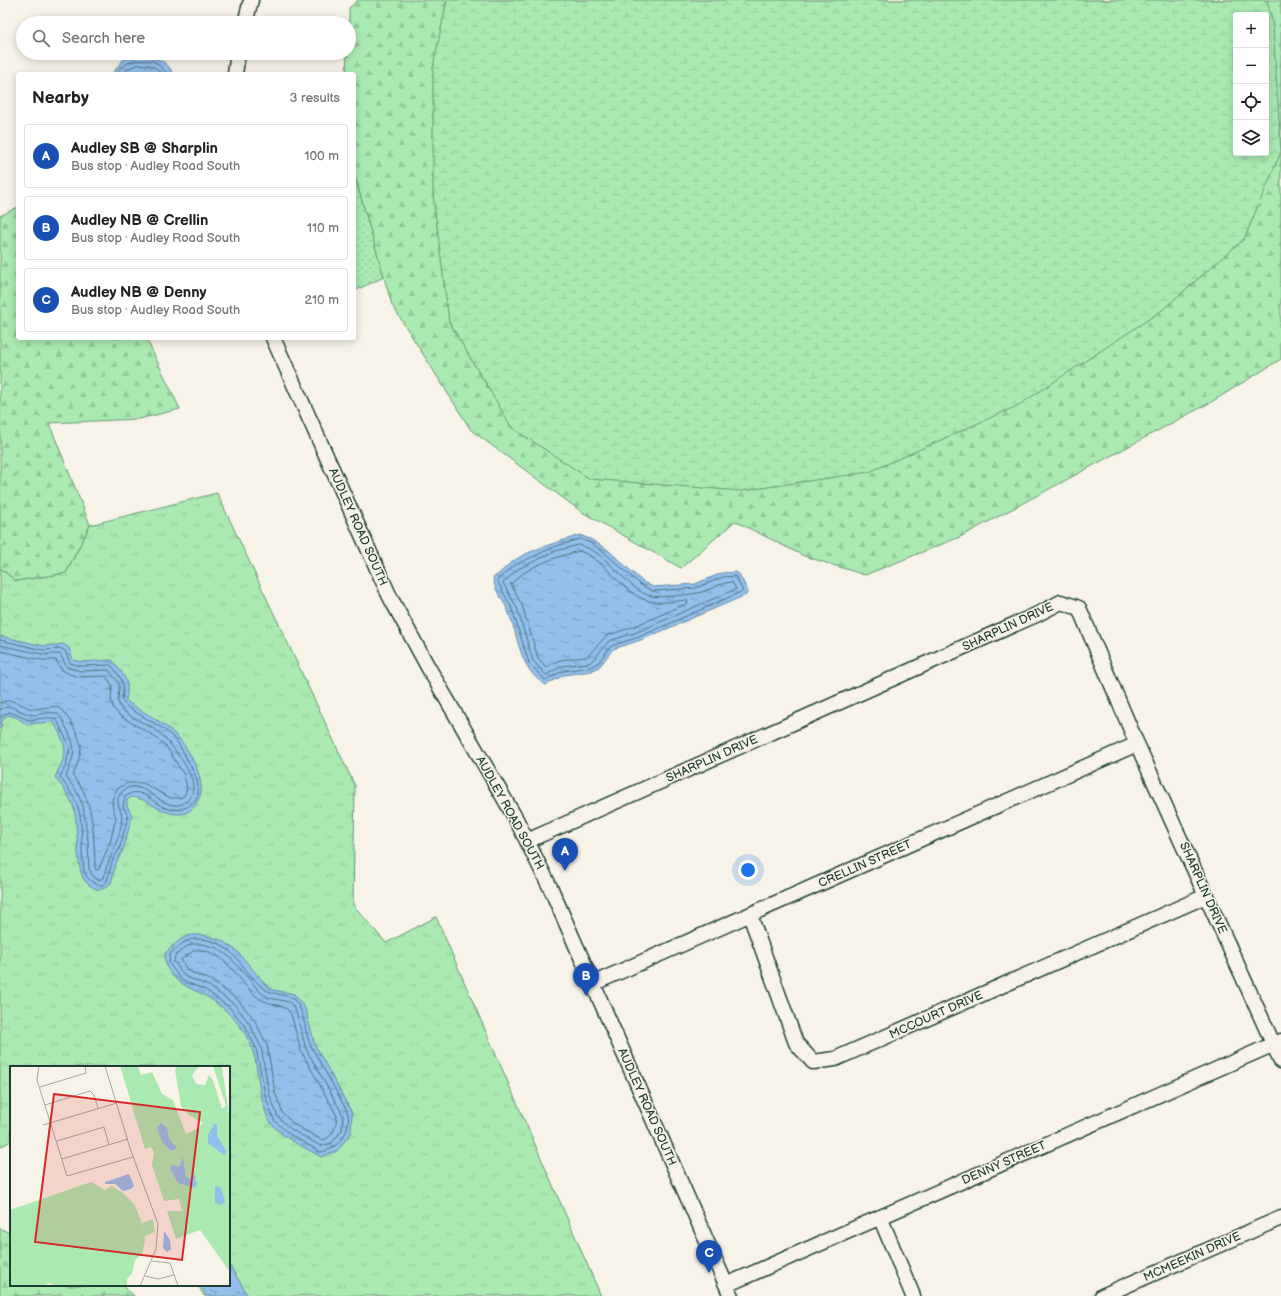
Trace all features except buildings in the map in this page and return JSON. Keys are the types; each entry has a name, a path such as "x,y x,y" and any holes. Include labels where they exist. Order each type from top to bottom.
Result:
{"street":[{"path":"248,16 251,0"},
{"path":"235,72 237,60"},
{"name":"AUDLEY ROAD SOUTH","path":"274,340 390,597 527,841 551,889 729,1290"},
{"name":"SHARPLIN DRIVE","path":"527,841 1038,614 1061,602 1079,608 1137,744 1206,896 1277,1042 1281,1061"},
{"name":"CRELLIN STREET","path":"592,984 1137,744"},
{"name":"MCCOURT DRIVE","path":"750,915 796,1043 814,1062 835,1059 1206,896"},
{"name":"DENNY STREET","path":"729,1290 880,1217 1277,1042"},
{"path":"880,1217 913,1296"},
{"name":"MCMEEKIN DRIVE","path":"1102,1296 1281,1218"}],"green space":[{"path":"358,0 1281,0 1281,359 1213,401 960,537 865,575 804,556 735,521 681,568 582,512 471,430 392,305 356,181 356,72 346,72 347,60 356,60 356,16 349,16 349,8"},
{"path":"447,0 1267,0 1273,26 1281,152 1244,239 1161,311 1019,405 869,472 741,491 590,479 512,428 449,322 433,195 433,67"},
{"path":"356,181 384,277 356,290"},
{"path":"16,208 16,340 147,340 180,409 139,419 49,423 90,525 66,573 16,581 0,568 0,216"},
{"path":"217,493 355,786 353,905 386,943 436,917 601,1296 204,1296 199,1286 230,1286 230,1066 10,1066 10,1142 0,1147 0,568 16,581 66,573 90,525"},
{"path":"0,1228 10,1233 10,1286 123,1286 134,1296 0,1296"}],"water":[{"path":"123,60 158,60 166,64 172,72 114,72"},
{"path":"580,535 592,540 608,550 643,582 653,587 695,584 722,573 736,572 739,574 748,591 746,595 641,640 613,649 600,666 592,671 564,675 546,685 537,679 525,662 512,621 497,591 493,578 512,562 527,554 545,546"},
{"path":"0,636 44,646 63,644 69,648 73,660 81,662 112,660 125,678 127,687 126,700 172,731 186,748 195,764 200,781 200,796 196,804 188,812 177,814 170,813 138,798 131,797 127,800 127,806 132,815 124,848 116,863 111,883 105,888 98,890 92,887 85,881 82,875 78,857 73,805 69,796 55,777 63,760 65,749 62,738 54,722 26,724 16,717 8,715 3,719 0,729"},
{"path":"191,935 203,935 221,940 237,951 266,985 273,990 294,994 305,1008 315,1045 352,1113 351,1133 337,1151 321,1157 288,1138 276,1129 266,1113 254,1054 242,1029 223,1008 207,997 182,984 169,972 165,953 181,939"},
{"path":"230,1266 248,1296 206,1296 201,1286 230,1286"}],"place":[{"name":"Audley SB @ Sharplin","path":"565,871"},
{"name":"Audley NB @ Crellin","path":"586,996"},
{"name":"Audley NB @ Denny","path":"709,1273"}]}
